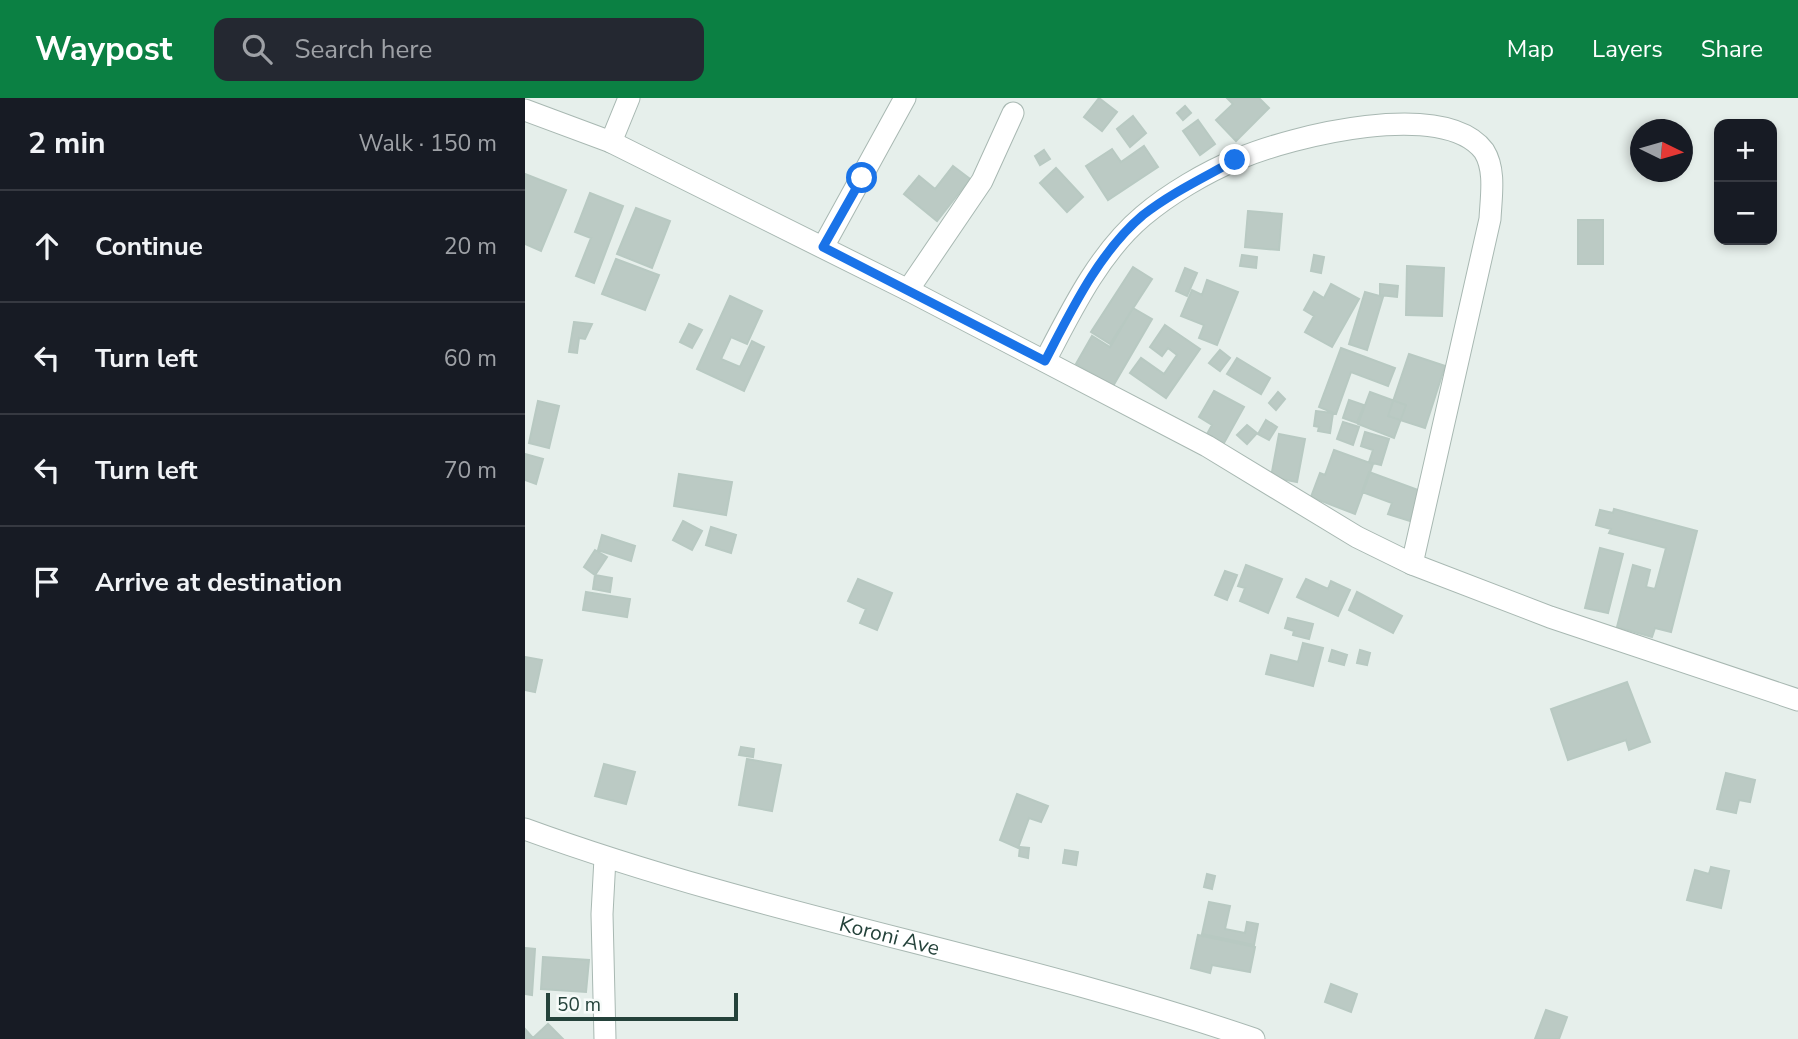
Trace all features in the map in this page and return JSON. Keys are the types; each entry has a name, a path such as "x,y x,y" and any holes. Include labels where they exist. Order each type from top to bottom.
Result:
{"street":[{"path":"611,142 629,98"},
{"path":"823,247 905,98"},
{"path":"525,110 611,142 908,290 1207,446 1357,537 1412,564 1550,617 1798,700"},
{"path":"908,290 982,181 1013,113"},
{"path":"1045,361 1095,273 1119,240 1143,216 1177,193 1235,160 1322,133 1361,124 1419,120 1446,124 1471,138 1484,151 1492,175 1490,219 1412,564"},
{"name":"Koroni Ave","path":"525,829 605,858 781,909 1150,1003 1254,1039"},
{"path":"605,858 602,914 605,1039"}],"building":[{"path":"1099,98 1117,112 1102,131 1084,117"},
{"path":"1227,98 1259,98 1269,108 1236,141 1216,120 1233,104"},
{"path":"1185,106 1191,113 1183,120 1177,113"},
{"path":"1133,116 1146,133 1130,147 1117,129"},
{"path":"1198,120 1215,144 1200,155 1183,131"},
{"path":"1144,146 1158,167 1108,200 1086,166 1112,149 1121,162"},
{"path":"1044,150 1050,159 1040,165 1035,156"},
{"path":"953,166 970,179 937,221 904,194 919,176 935,189"},
{"path":"1056,168 1083,197 1067,212 1040,183"},
{"path":"525,174 566,190 541,251 525,244"},
{"path":"590,193 623,206 594,283 576,276 591,238 575,232"},
{"path":"636,208 670,221 652,268 617,254"},
{"path":"1248,211 1282,214 1279,250 1245,247"},
{"path":"1578,220 1603,220 1603,264 1578,264"},
{"path":"1242,255 1257,257 1256,268 1240,266"},
{"path":"1314,255 1324,257 1321,273 1311,271"},
{"path":"616,259 659,275 645,310 602,294"},
{"path":"1407,266 1444,268 1442,316 1406,315"},
{"path":"1133,267 1152,279 1110,344 1091,332"},
{"path":"1185,268 1197,273 1187,296 1176,291"},
{"path":"1207,280 1238,292 1217,345 1199,338 1204,325 1181,316 1192,290 1202,295"},
{"path":"1331,284 1359,299 1332,347 1305,332 1314,316 1304,310 1314,292 1324,298"},
{"path":"1380,284 1398,286 1397,297 1380,295"},
{"path":"1365,292 1383,297 1367,350 1349,344"},
{"path":"730,296 762,311 747,344 731,337 721,359 740,367 752,341 764,347 744,391 697,369"},
{"path":"1133,308 1152,319 1113,386 1076,364 1092,336 1110,347"},
{"path":"574,322 592,324 585,339 579,338 577,353 569,352"},
{"path":"689,324 702,330 692,348 680,342"},
{"path":"1165,325 1200,349 1166,398 1130,373 1141,358 1164,374 1177,355 1168,348 1162,356 1150,347"},
{"path":"1341,348 1395,368 1388,386 1351,372 1336,414 1319,407"},
{"path":"1220,350 1230,358 1220,371 1209,363"},
{"path":"1409,354 1445,366 1425,428 1388,416"},
{"path":"1237,358 1270,378 1261,394 1227,374"},
{"path":"1214,391 1244,407 1224,443 1207,434 1212,425 1199,417"},
{"path":"1278,392 1285,399 1276,410 1269,403"},
{"path":"1370,392 1406,405 1394,438 1358,424"},
{"path":"1349,400 1364,405 1357,423 1343,418"},
{"path":"538,401 559,406 549,448 529,443"},
{"path":"1316,411 1333,413 1330,433 1318,431 1319,427 1314,426"},
{"path":"1266,420 1277,427 1269,440 1258,434"},
{"path":"1343,422 1359,427 1353,445 1337,439"},
{"path":"1247,425 1257,433 1247,444 1237,435"},
{"path":"1365,432 1389,439 1381,465 1369,462 1373,450 1361,446"},
{"path":"1279,434 1305,439 1297,482 1271,477"},
{"path":"1334,450 1373,464 1355,514 1311,497 1320,473 1325,475"},
{"path":"525,454 543,459 536,484 525,480"},
{"path":"1369,472 1421,491 1410,521 1388,514 1392,503 1362,492"},
{"path":"679,474 732,482 726,515 674,506"},
{"path":"1614,509 1697,531 1671,632 1655,628 1652,637 1617,627 1633,565 1650,570 1646,587 1655,589 1666,548 1609,533 1611,529 1596,525 1600,510 1613,513"},
{"path":"683,521 702,531 692,550 673,540"},
{"path":"711,527 736,535 731,553 706,545"},
{"path":"602,535 635,546 631,561 598,550"},
{"path":"1600,548 1623,554 1608,613 1585,608"},
{"path":"595,550 607,557 595,575 584,567"},
{"path":"1246,565 1282,579 1268,613 1240,601 1245,588 1238,586"},
{"path":"1225,571 1237,575 1227,600 1215,595"},
{"path":"595,575 612,578 610,592 593,589"},
{"path":"858,579 892,593 877,630 860,623 866,609 848,601"},
{"path":"1306,579 1328,589 1331,581 1350,590 1338,616 1297,597"},
{"path":"586,592 630,599 627,617 583,610"},
{"path":"1357,592 1402,616 1393,633 1349,610"},
{"path":"1288,618 1313,624 1309,639 1293,635 1294,631 1285,628"},
{"path":"1303,643 1323,648 1313,686 1266,674 1271,655 1298,662"},
{"path":"1332,650 1347,655 1344,665 1329,661"},
{"path":"1360,650 1370,653 1367,665 1357,663"},
{"path":"525,657 542,660 535,692 525,690"},
{"path":"1627,682 1650,742 1629,750 1626,740 1568,760 1551,709"},
{"path":"741,747 754,749 753,757 739,755"},
{"path":"747,759 781,765 772,811 739,805"},
{"path":"604,764 635,772 626,804 595,796"},
{"path":"1726,773 1755,780 1750,802 1739,800 1736,813 1717,809"},
{"path":"1017,794 1048,806 1041,822 1029,818 1018,848 1000,840"},
{"path":"1020,847 1029,848 1028,858 1019,856"},
{"path":"1065,850 1078,852 1076,865 1063,863"},
{"path":"1711,867 1729,871 1721,908 1687,900 1695,870 1709,874"},
{"path":"1207,874 1215,876 1212,889 1204,887"},
{"path":"1209,902 1230,906 1225,929 1245,933 1247,922 1258,924 1254,945 1202,934"},
{"path":"1198,935 1255,947 1250,972 1212,965 1210,973 1191,968"},
{"path":"525,948 535,949 532,995 525,994"},
{"path":"543,957 589,960 586,992 541,989"},
{"path":"1331,984 1357,994 1351,1012 1325,1002"},
{"path":"1546,1010 1567,1017 1559,1039 1535,1039"},
{"path":"548,1024 563,1039 525,1039 525,1029 533,1038"}],"route":[{"path":"862,178 823,247 1045,361 1065,322 1119,240 1143,216 1235,160"}]}
